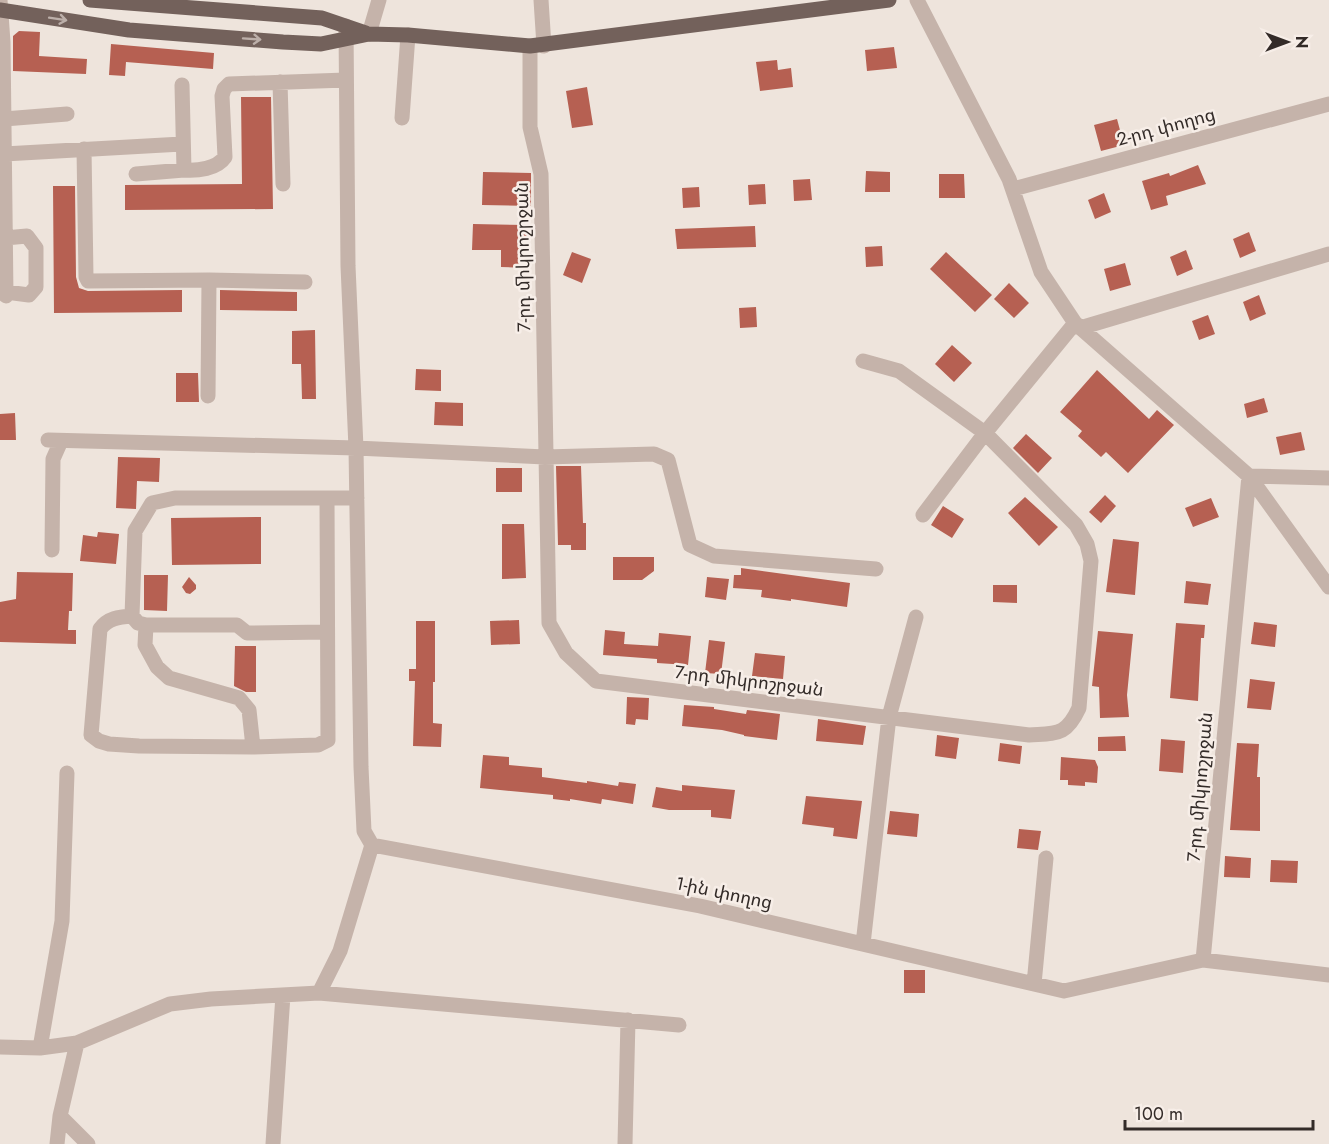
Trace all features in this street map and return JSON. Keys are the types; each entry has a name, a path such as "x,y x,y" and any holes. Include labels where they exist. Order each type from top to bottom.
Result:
{"main road":[{"path":"90,0 242,6 322,18 346,32 537,46 889,0"},
{"path":"0,7 129,30 321,44 346,32"}],"street":[{"path":"369,34 379,0"},
{"name":"7-րդ միկրոշրջան","path":"541,0 530,127 541,174 549,623 566,653 596,681 1029,735 1058,733 1071,724 1079,708 1091,561 1087,544 1076,525 985,433 899,371 863,361"},
{"path":"917,0 1013,189 1041,272 1078,326 1249,476 1329,587"},
{"path":"0,7 6,294 29,295 36,287 36,248 27,236 5,238"},
{"path":"319,993 340,951 372,844 364,831 361,767 356,448 348,266 346,32"},
{"path":"402,118 408,35"},
{"path":"136,174 216,166 225,157 222,96 229,84 346,80"},
{"path":"280,82 283,184"},
{"path":"182,85 184,170"},
{"name":"2-րդ փողոց","path":"1013,189 1329,104"},
{"path":"4,118 67,114"},
{"path":"4,154 182,144"},
{"path":"84,149 86,277 88,281 305,282"},
{"path":"923,515 985,433 1078,326 1329,254"},
{"path":"208,396 209,280"},
{"path":"52,550 55,440 356,448 545,457 654,454 668,460 690,545 714,556 876,569"},
{"path":"1249,476 1329,478"},
{"name":"7-րդ միկրոշրջան","path":"1203,960 1249,476"},
{"path":"327,632 247,633 237,625 146,625 138,623 132,616 135,531 153,503 174,498 357,498"},
{"path":"132,616 121,616 105,622 100,629 91,735 99,741 139,746 253,747 318,745 328,740 327,498"},
{"path":"863,944 889,717 916,616"},
{"path":"146,625 145,645 158,667 169,678 239,699 249,710 253,747"},
{"path":"40,1048 62,921 67,773"},
{"name":"1-ին փողոց","path":"372,844 700,906 1064,991 1203,960"},
{"path":"1034,984 1046,858"},
{"path":"1203,960 1329,975"},
{"path":"0,1047 40,1048 77,1043 170,1004 211,999 319,993 679,1024"},
{"path":"273,1144 283,995"},
{"path":"625,1144 628,1020"},
{"path":"57,1144 60,1116 77,1043"},
{"path":"60,1116 88,1144"}],"building":[{"path":"19,31 40,32 39,56 87,59 86,74 13,71 13,36"},
{"path":"111,44 214,53 213,69 126,62 125,76 109,75"},
{"path":"894,47 897,68 867,71 865,50"},
{"path":"777,60 778,70 791,68 793,87 760,91 756,62"},
{"path":"587,87 593,125 572,128 566,91"},
{"path":"241,97 271,97 273,209 125,210 125,185 242,184"},
{"path":"1117,119 1124,145 1101,151 1094,125"},
{"path":"1198,165 1206,184 1166,196 1168,205 1151,210 1142,181 1169,173 1170,176"},
{"path":"866,171 890,172 890,192 865,192"},
{"path":"483,172 531,173 531,206 482,205"},
{"path":"939,174 964,174 965,198 939,198"},
{"path":"810,179 812,200 794,201 793,180"},
{"path":"765,184 766,204 749,205 748,185"},
{"path":"53,186 75,186 76,277 79,288 88,291 182,290 182,312 54,313"},
{"path":"699,187 700,207 683,208 682,188"},
{"path":"1104,193 1111,212 1095,219 1088,200"},
{"path":"473,224 529,225 528,268 501,267 501,250 472,250"},
{"path":"755,226 756,247 677,249 675,229"},
{"path":"1249,232 1256,251 1240,258 1233,239"},
{"path":"882,246 883,266 866,267 865,247"},
{"path":"1186,250 1193,269 1177,276 1170,257"},
{"path":"572,252 591,259 582,283 563,275"},
{"path":"946,252 992,295 975,312 930,269"},
{"path":"1125,263 1131,285 1110,291 1104,269"},
{"path":"1009,283 1029,303 1014,318 994,299"},
{"path":"220,290 297,292 297,311 220,310"},
{"path":"1259,295 1266,314 1250,321 1243,302"},
{"path":"756,307 757,327 740,328 739,308"},
{"path":"1208,315 1215,334 1199,340 1192,321"},
{"path":"315,330 316,399 302,399 301,364 292,364 292,331"},
{"path":"952,345 972,363 954,382 935,364"},
{"path":"416,369 441,370 441,391 415,390"},
{"path":"1097,370 1149,419 1157,410 1174,425 1128,473 1106,452 1101,457 1078,436 1082,431 1060,412"},
{"path":"176,373 198,373 199,402 176,402"},
{"path":"1264,398 1268,412 1247,418 1244,404"},
{"path":"435,402 463,403 463,426 434,425"},
{"path":"15,413 16,440 0,440 0,414"},
{"path":"1301,432 1305,450 1280,455 1276,437"},
{"path":"1026,434 1052,458 1038,473 1013,448"},
{"path":"118,457 160,458 159,482 137,481 136,509 116,508"},
{"path":"556,466 581,466 586,550 571,550 571,545 558,545"},
{"path":"496,468 522,468 522,492 496,492"},
{"path":"1105,495 1116,506 1101,523 1089,512"},
{"path":"1025,497 1058,527 1039,546 1008,513"},
{"path":"1211,498 1219,517 1193,527 1185,508"},
{"path":"943,506 964,519 952,538 931,525"},
{"path":"261,517 261,564 172,565 171,518"},
{"path":"502,524 524,524 526,578 502,579"},
{"path":"98,532 119,534 116,564 80,561 83,535 97,537"},
{"path":"1113,539 1139,542 1135,595 1106,592"},
{"path":"613,557 654,557 654,571 642,580 613,580"},
{"path":"741,568 850,583 847,607 761,597 762,590 733,588 734,575 741,575"},
{"path":"17,572 73,573 72,611 69,611 68,630 76,630 76,644 0,642 0,602 16,599"},
{"path":"144,575 168,575 167,611 144,610"},
{"path":"189,577 196,585 196,589 190,594 186,593 182,587"},
{"path":"707,577 729,579 726,600 705,597"},
{"path":"1186,581 1211,584 1208,605 1184,603"},
{"path":"993,585 1017,585 1017,603 993,602"},
{"path":"519,620 520,644 491,645 490,621"},
{"path":"416,621 435,621 433,723 442,724 441,747 413,746 415,681 409,681 409,669 416,669"},
{"path":"1254,622 1277,625 1275,647 1251,644"},
{"path":"1176,623 1205,625 1204,638 1201,638 1198,701 1170,698"},
{"path":"605,630 625,632 624,644 658,646 659,633 691,636 688,665 657,663 657,659 603,655"},
{"path":"1098,631 1133,634 1127,695 1129,717 1100,718 1099,687 1092,686"},
{"path":"709,640 725,642 721,674 705,673"},
{"path":"235,646 256,646 256,692 246,692 234,686"},
{"path":"755,653 785,656 783,679 752,676"},
{"path":"1250,679 1275,682 1271,710 1247,708"},
{"path":"627,697 649,698 648,720 636,719 635,725 626,724"},
{"path":"684,705 714,707 714,709 746,714 747,710 780,714 777,740 744,736 722,730 682,726"},
{"path":"818,719 866,726 863,745 816,741"},
{"path":"937,735 959,738 956,759 935,756"},
{"path":"1125,736 1126,751 1098,751 1098,737"},
{"path":"1161,739 1185,741 1183,773 1159,771"},
{"path":"1000,743 1022,746 1020,764 998,761"},
{"path":"1237,743 1259,744 1257,777 1260,777 1260,831 1230,830"},
{"path":"483,755 509,757 509,765 542,768 542,777 618,786 619,782 636,784 633,804 602,799 601,804 570,799 570,801 553,799 553,795 480,788"},
{"path":"1061,757 1095,760 1098,767 1097,783 1085,782 1085,786 1068,785 1068,780 1060,780"},
{"path":"682,785 735,790 731,819 711,817 711,810 669,810 652,807 656,787 682,791"},
{"path":"806,796 862,801 857,839 833,836 834,828 802,824"},
{"path":"890,811 919,814 917,837 887,834"},
{"path":"1019,829 1041,831 1038,850 1017,848"},
{"path":"1225,856 1251,858 1250,878 1224,877"},
{"path":"1271,860 1298,861 1297,883 1270,882"},
{"path":"904,970 925,970 925,993 904,993"}]}
